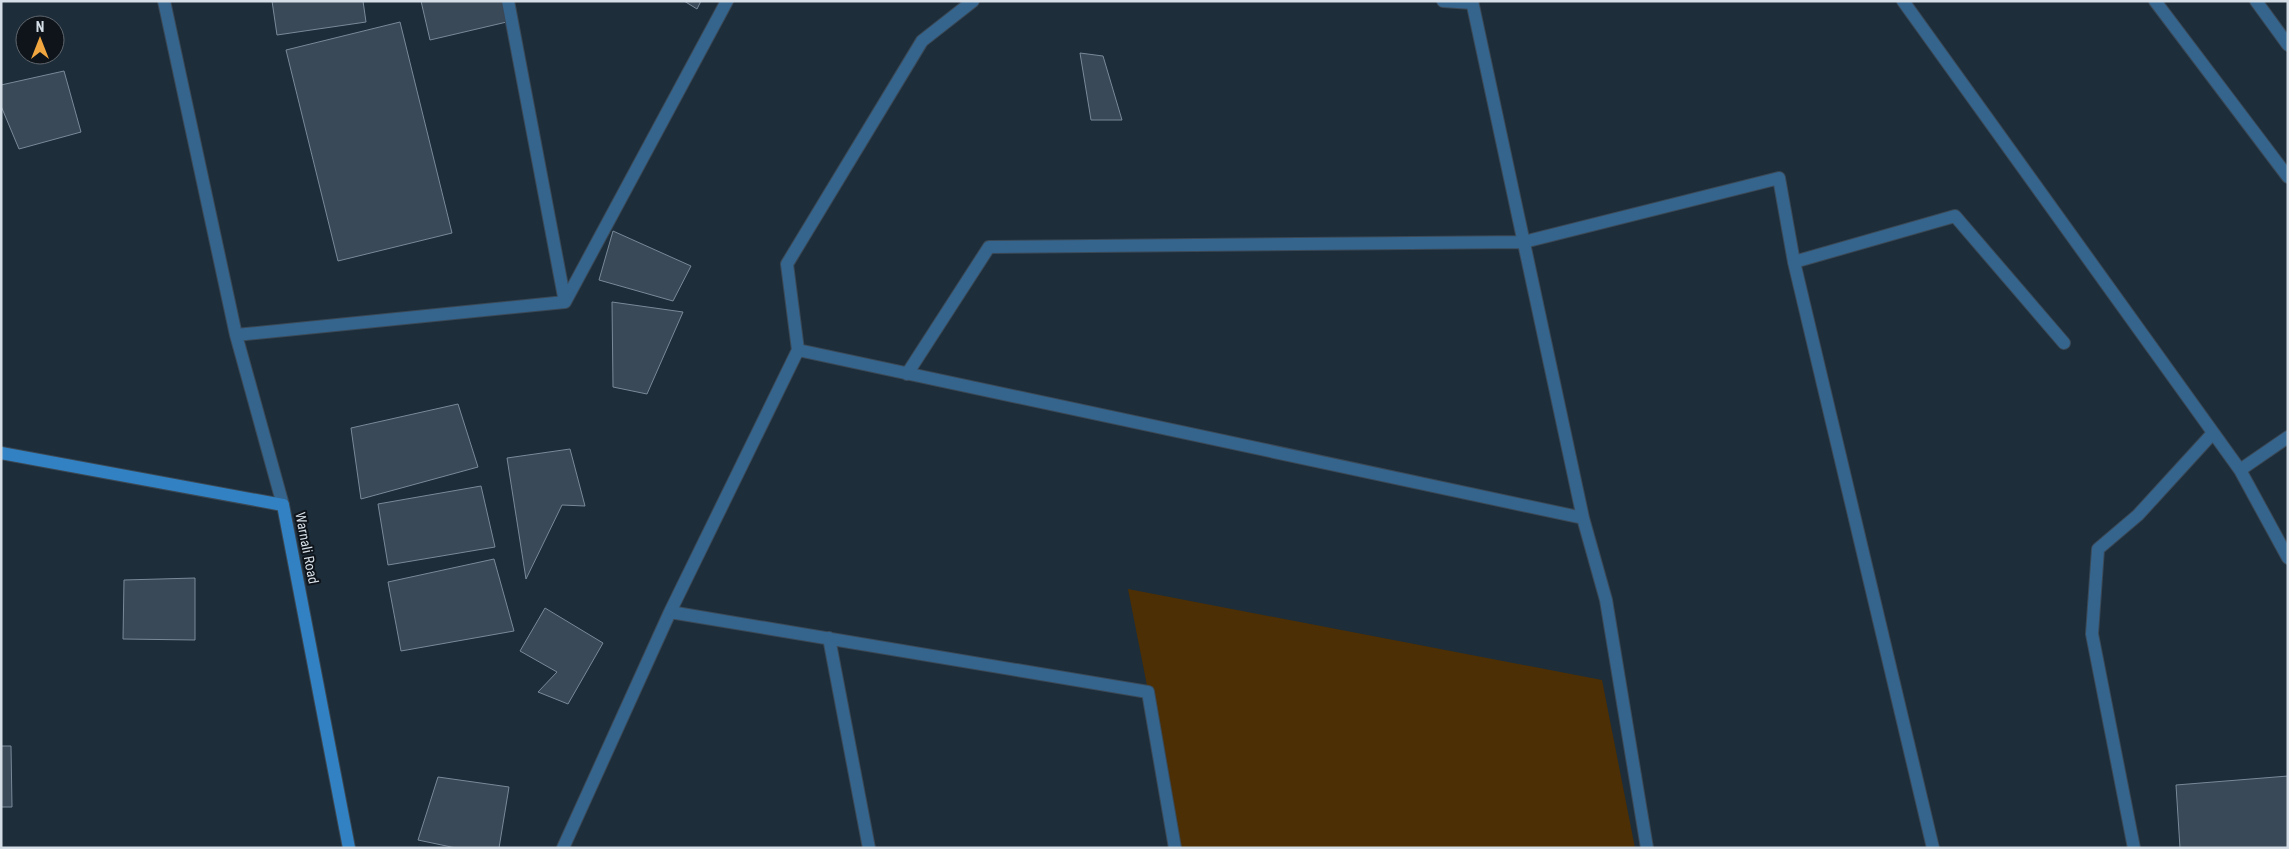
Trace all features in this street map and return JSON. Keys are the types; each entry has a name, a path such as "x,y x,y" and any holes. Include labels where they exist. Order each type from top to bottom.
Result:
{"main road":[{"name":"Warnali Road","path":"1,453 283,505 349,848"}],"street":[{"path":"164,1 236,335 283,505"},
{"path":"508,1 565,302"},
{"path":"565,302 727,1"},
{"path":"563,848 670,612 798,350 787,264 922,40 973,1"},
{"path":"1443,1 1472,2 1583,518 1606,600 1647,848"},
{"path":"1903,1 2240,470 2288,558"},
{"path":"2155,1 2288,177"},
{"path":"2256,1 2288,45"},
{"path":"907,374 989,247 1524,242 1779,178 1794,262 1933,848"},
{"path":"1794,262 1955,216 2064,343"},
{"path":"236,335 565,302"},
{"path":"798,350 1583,518"},
{"path":"2134,848 2092,634 2098,550 2138,515 2214,433"},
{"path":"2240,470 2288,437"},
{"path":"670,612 1148,692 1175,848"},
{"path":"829,638 869,848"}],"shaded area":[{"path":"1128,589 1602,680 1635,848 1179,848"}],"building":[{"path":"272,1 363,1 366,22 277,35"},
{"path":"421,1 507,1 511,21 430,40"},
{"path":"684,1 701,1 697,9"},
{"path":"400,22 452,233 338,261 286,50"},
{"path":"1080,53 1103,56 1122,120 1091,120"},
{"path":"64,71 81,132 19,149 1,106 1,85"},
{"path":"613,231 691,266 673,301 599,280"},
{"path":"612,302 683,312 647,394 613,387"},
{"path":"458,404 478,467 361,499 351,428"},
{"path":"570,449 585,506 562,505 526,579 507,458"},
{"path":"481,486 495,547 388,565 378,504"},
{"path":"494,559 514,631 401,651 388,582"},
{"path":"195,578 195,640 123,639 124,580"},
{"path":"545,608 603,643 568,704 538,692 557,672 520,651"},
{"path":"1,746 11,746 12,807 1,807"},
{"path":"2288,776 2288,848 2180,848 2176,785"},
{"path":"438,777 509,787 499,848 456,848 418,840"}]}
